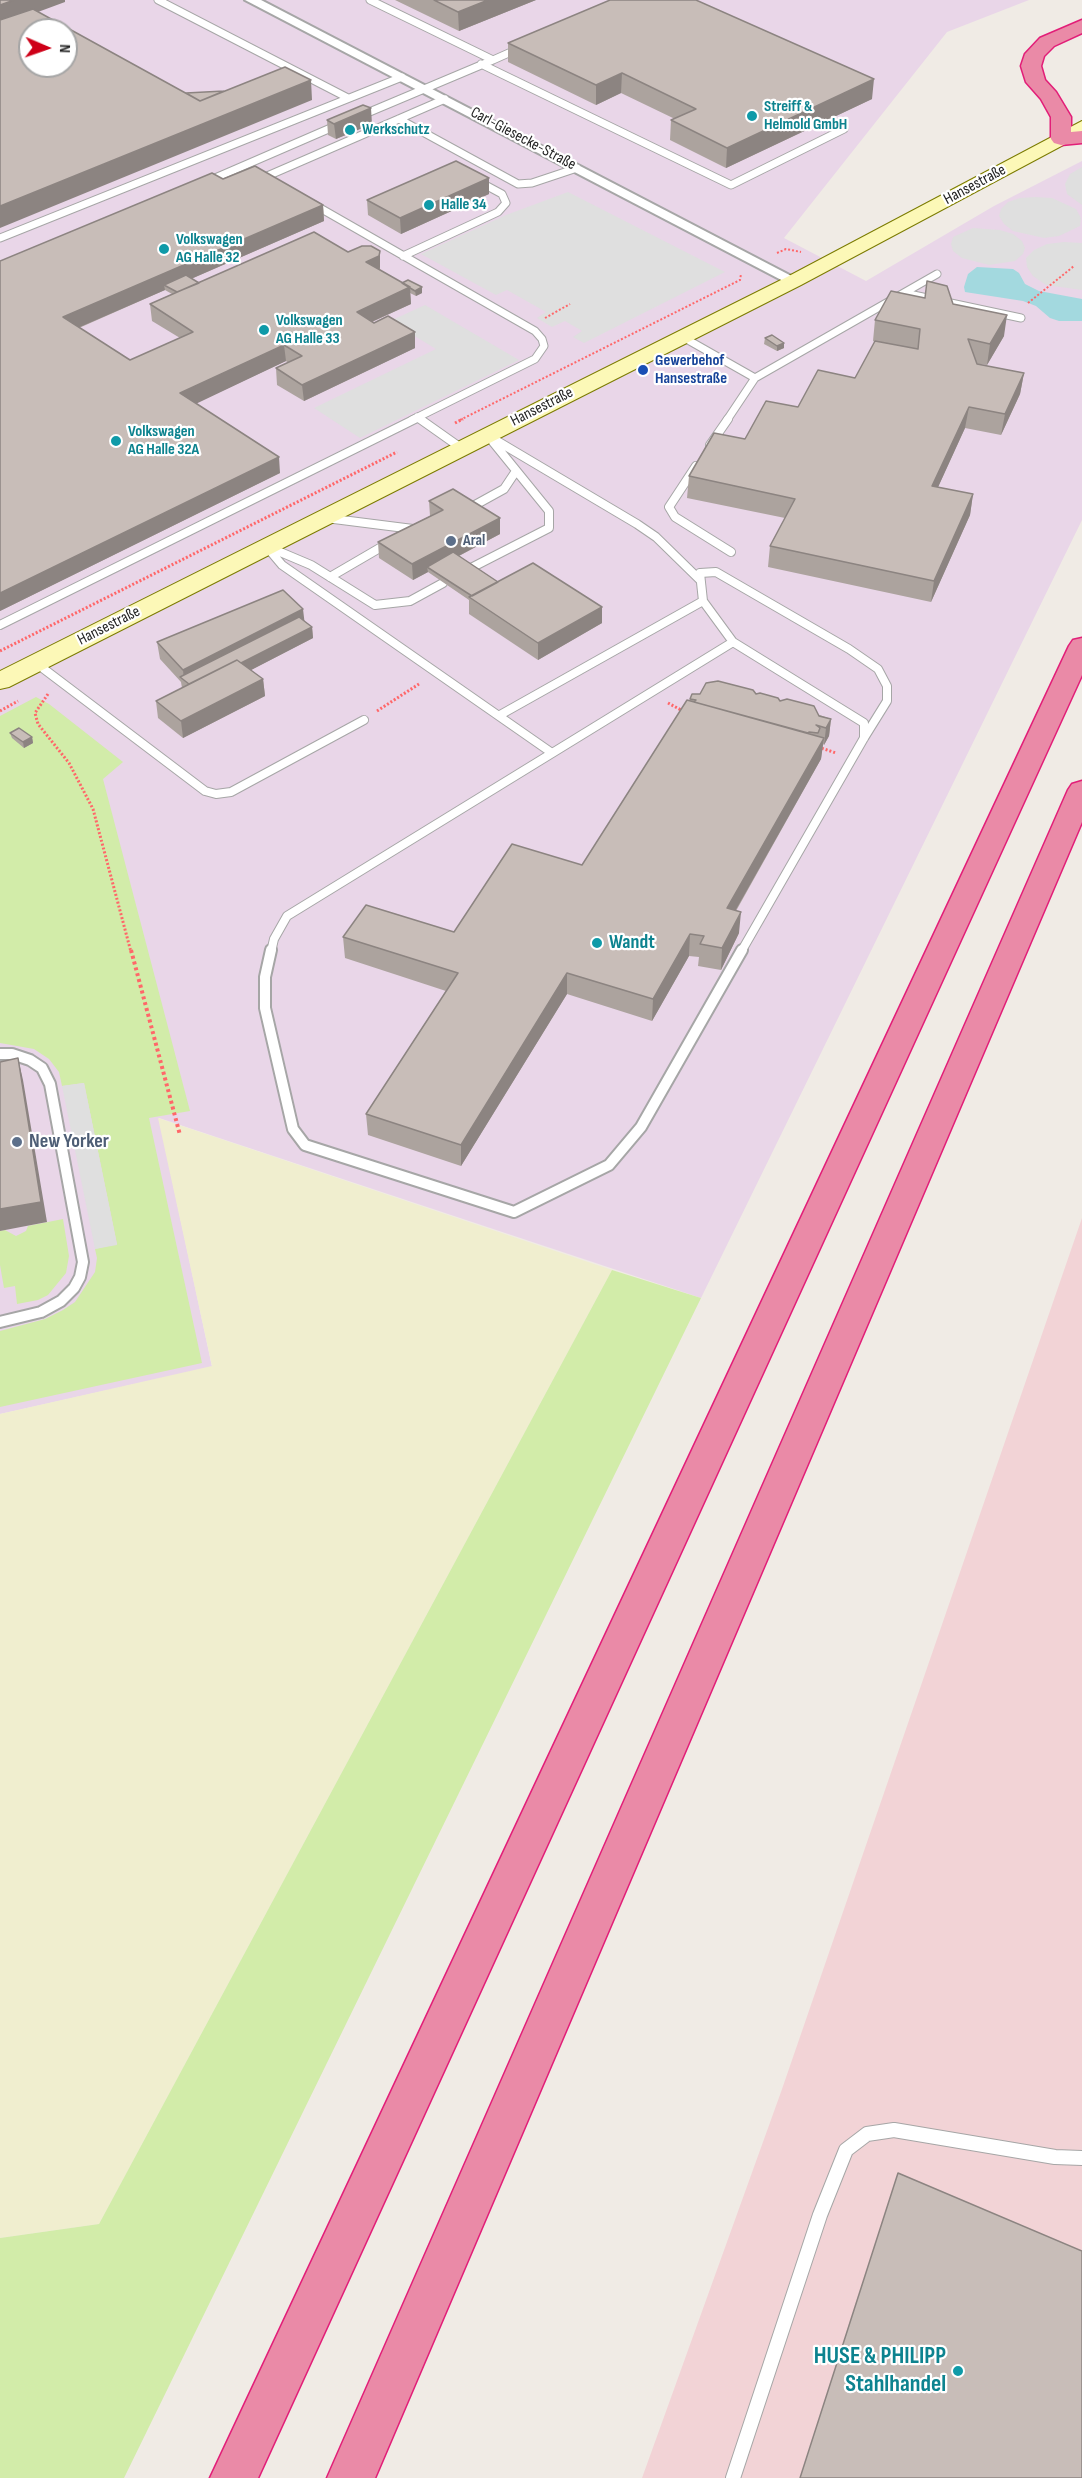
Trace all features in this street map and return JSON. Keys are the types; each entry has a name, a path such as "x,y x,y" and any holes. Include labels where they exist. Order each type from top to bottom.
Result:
{"highway":[{"path":"1082,26 1058,35 1035,54 1031,66 1036,82 1049,96 1061,117 1061,139 1082,137"},
{"path":"1049,96 1082,111"},
{"path":"234,2478 1082,646"},
{"path":"351,2478 1082,790"}],"main road":[{"name":"Hansestraße","path":"0,681 794,280 1082,127"}],"street":[{"name":"Carl-Giesecke-Straße","path":"251,0 794,280"}],"lane":[{"path":"158,0 348,98"},
{"path":"370,0 493,60"},
{"path":"354,118 525,46"},
{"path":"481,64 731,185 844,129"},
{"path":"0,238 402,77"},
{"path":"265,177 445,99"},
{"path":"399,119 518,184 532,183 577,168"},
{"path":"202,183 344,122"},
{"path":"245,166 275,183"},
{"path":"403,255 498,212 506,203 502,194 472,178"},
{"path":"0,625 535,359 544,346 542,339 528,327 306,200"},
{"path":"731,552 675,517 669,507 755,378 937,274"},
{"path":"904,293 1021,318"},
{"path":"681,336 755,378"},
{"path":"417,417 461,448"},
{"path":"469,569 549,528 549,511 487,435"},
{"path":"487,435 637,524 656,537 700,580"},
{"path":"463,511 504,489 516,471"},
{"path":"324,517 417,528 330,577"},
{"path":"266,546 297,557 375,605 410,601 443,583"},
{"path":"266,546 282,566 552,753"},
{"path":"733,642 287,916 274,939 265,976 265,1008 293,1129 305,1145 514,1212 609,1165 641,1127 886,701 887,686 878,669 849,649 716,572 706,570 700,573 703,601 733,642 864,723 864,738"},
{"path":"500,715 703,601"},
{"path":"36,663 205,791 216,794 231,792 364,720"},
{"path":"0,1054 12,1054 30,1060 42,1068 50,1084 83,1262 80,1277 74,1288 61,1301 40,1312 0,1322"},
{"path":"733,2478 820,2215 846,2150 867,2134 894,2130 1055,2157 1082,2158"}],"path":[{"path":"1025,306 1074,266"},
{"path":"528,327 570,304"},
{"path":"364,720 416,685 439,674"},
{"path":"58,681 35,713 38,723 69,763 93,809 180,1135"},
{"path":"674,707 689,713"}],"shaded area":[{"path":"0,0 1029,0 947,32 784,238 866,281 994,206 1082,161 1082,520 701,1298 159,1118 212,1367 0,1414"},
{"path":"1082,167 1082,205 1067,194 1065,184 1070,174"},
{"path":"568,192 725,272 584,343 573,337 582,331 565,321 552,327 537,318 546,312 507,290 496,295 421,254 506,215"},
{"path":"1035,197 1052,198 1076,209 1081,218 1080,226 1059,236 1044,238 1013,231 1004,224 999,216 1001,209 1008,202"},
{"path":"973,228 1000,230 1013,234 1022,241 1025,248 1023,254 1015,261 989,265 962,258 953,251 951,244 953,237"},
{"path":"1082,243 1082,290 1046,285 1033,276 1027,267 1026,258 1034,250 1047,244"},
{"path":"425,305 519,360 360,438 314,408 436,349 390,321"},
{"path":"84,1083 117,1245 95,1249 62,1086"},
{"path":"158,1118 612,1270 99,2224 0,2238 0,1414 212,1366"},
{"path":"1082,1218 1082,2478 642,2478 781,2092"}],"green space":[{"path":"36,697 49,704 123,762 103,779 190,1111 149,1118 202,1363 0,1407 0,1331 45,1319 75,1302 95,1272 97,1258 95,1249 117,1244 84,1083 62,1086 59,1072 49,1059 34,1049 0,1043 0,716"},
{"path":"63,1219 69,1256 66,1273 48,1295 38,1300 17,1304 15,1286 4,1288 0,1265 0,1231 5,1230 16,1236 26,1231 28,1226"},
{"path":"612,1270 701,1298 124,2478 0,2478 0,2238 99,2224"}],"water":[{"path":"977,267 1013,269 1019,273 1025,284 1039,291 1082,299 1082,321 1059,321 1050,318 1036,306 1023,301 965,292 964,287 968,274"}],"building":[{"path":"0,0 14,0 0,5"},
{"path":"434,0 488,0 458,12"},
{"path":"610,0 696,0 874,79 727,148 671,120 696,109 622,73 596,85 508,43"},
{"path":"33,9 49,18 18,18 18,78 78,78 78,34 200,101 285,67 311,80 0,206 0,20"},
{"path":"224,91 200,101 186,93"},
{"path":"363,105 371,108 334,124 327,120"},
{"path":"456,161 489,178 400,218 367,200"},
{"path":"255,166 323,205 63,317 130,360 193,332 150,304 314,232 348,252 362,246 371,246 380,251 379,256 366,262 410,287 357,312 374,323 388,316 415,332 302,385 276,368 302,356 284,345 180,393 279,457 0,593 0,261 212,173 223,179"},
{"path":"186,275 199,283 177,292 164,285"},
{"path":"408,280 422,287 415,291 402,283"},
{"path":"927,281 947,286 953,304 1007,315 990,344 968,339 977,364 1024,373 1005,414 969,407 932,486 973,494 934,581 770,546 795,499 689,476 714,433 745,439 766,401 798,407 818,370 855,378 875,341 918,349 920,329 875,320 891,291 925,298"},
{"path":"772,335 784,343 777,346 765,338"},
{"path":"453,489 500,518 412,564 378,542 443,510 429,501"},
{"path":"453,552 498,582 472,596 427,567"},
{"path":"533,563 602,607 538,643 469,597"},
{"path":"283,590 303,609 183,670 157,642"},
{"path":"299,617 312,627 241,663 237,660 189,684 180,677"},
{"path":"237,660 263,679 181,721 156,701"},
{"path":"718,681 753,690 756,694 778,698 780,701 787,699 814,706 819,716 831,719 826,728 816,725 820,728 818,733 808,733 690,699 692,694 700,694 706,683"},
{"name":"Wandt","path":"687,700 824,738 727,908 741,912 722,948 700,944 704,936 690,934 653,999 567,973 461,1145 366,1114 458,973 343,937 366,905 454,932 512,844 582,865"},
{"path":"19,728 32,737 23,742 10,733"},
{"name":"New Yorker","path":"18,1058 41,1202 0,1209 0,1062"},
{"name":"HUSE & PHILIPP Stahlhandel","path":"898,2173 1082,2251 1082,2478 800,2478"}],"place":[{"name":"Streiff & Helmold GmbH","path":"752,116"},
{"name":"Werkschutz","path":"350,130"},
{"name":"Halle 34","path":"429,205"},
{"name":"Volkswagen AG Halle 32","path":"164,249"},
{"name":"Volkswagen AG Halle 33","path":"264,330"},
{"name":"Gewerbehof Hansestraße","path":"643,370"},
{"name":"Volkswagen AG Halle 32A","path":"116,441"},
{"name":"Aral","path":"451,541"},
{"name":"Wandt","path":"597,943"},
{"name":"New Yorker","path":"17,1142"},
{"name":"HUSE & PHILIPP Stahlhandel","path":"958,2371"}]}
